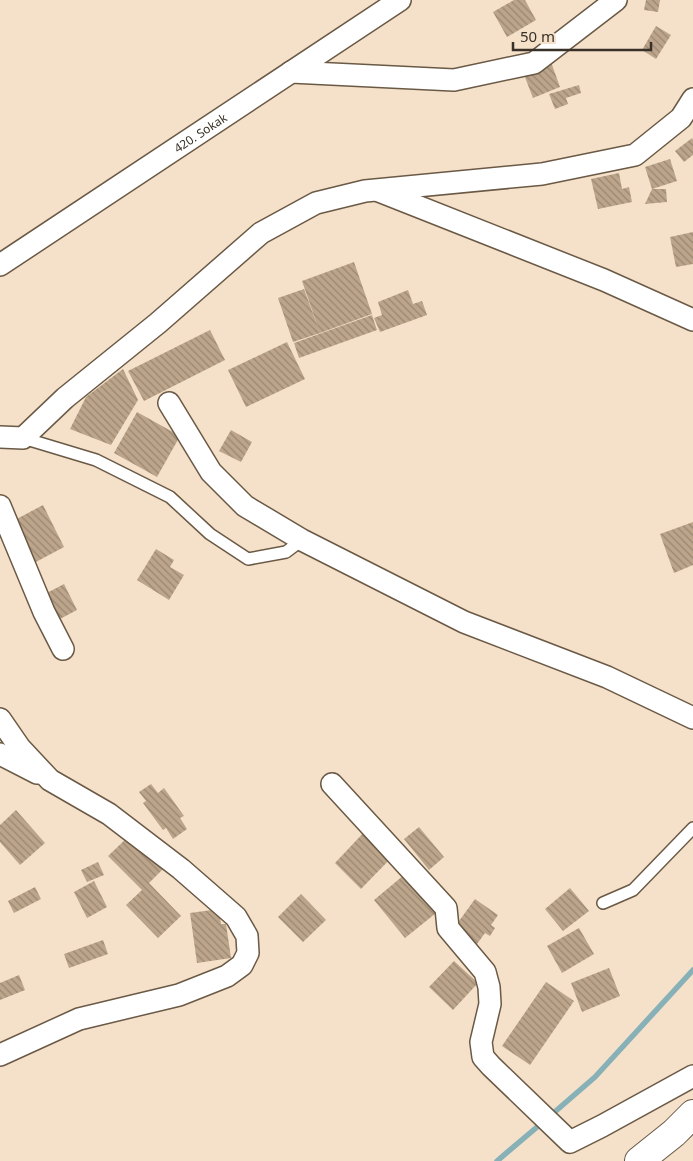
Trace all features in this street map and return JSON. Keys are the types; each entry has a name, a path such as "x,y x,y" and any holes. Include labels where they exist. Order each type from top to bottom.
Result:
{"street":[{"name":"420. Sokak","path":"0,264 400,0"},
{"path":"291,72 454,80 534,63 616,0"},
{"path":"0,437 23,438 65,398 158,323 261,233 316,203 366,190 542,174 635,155 681,118 693,99"},
{"path":"376,190 604,280 693,320"},
{"path":"169,403 211,472 245,506 302,540 464,622 607,678 693,718"},
{"path":"0,506 44,612 62,649"},
{"path":"0,719 20,748 50,780"},
{"path":"0,754 109,814 182,869 236,917 246,936 248,952 242,965 227,976 179,995 79,1019 0,1055"},
{"path":"332,784 446,908 448,928 485,972 489,987 490,1004 481,1042 483,1056 570,1142 693,1076"},
{"path":"639,1161 674,1133 693,1114"}],"lane":[{"path":"23,438 96,460 170,497 210,534 248,558 286,552 302,540"},
{"path":"603,903 633,890 693,828"}],"building":[{"path":"514,0 525,0 536,20 507,37 493,12"},
{"path":"646,0 660,0 658,12 644,10"},
{"path":"656,26 671,35 656,59 642,50"},
{"path":"551,62 560,87 533,98 523,72"},
{"path":"579,85 581,93 566,98 568,104 555,109 549,94"},
{"path":"692,138 693,155 684,162 675,151"},
{"path":"670,159 677,181 652,189 645,167"},
{"path":"619,173 622,189 629,187 632,202 598,209 591,179"},
{"path":"652,189 666,189 667,202 645,204"},
{"path":"693,232 693,264 676,267 670,237"},
{"path":"354,262 372,314 320,333 302,281"},
{"path":"304,289 320,333 293,342 278,298"},
{"path":"408,290 413,304 422,301 427,315 380,332 374,318 382,315 378,302"},
{"path":"372,315 377,330 299,358 294,343"},
{"path":"210,330 225,360 144,401 128,371"},
{"path":"287,342 305,379 246,407 228,370"},
{"path":"123,369 138,400 111,445 70,429 86,397"},
{"path":"137,412 180,436 157,477 114,453"},
{"path":"231,430 252,442 241,462 219,451"},
{"path":"43,505 64,547 34,563 13,521"},
{"path":"693,522 693,565 674,573 660,534"},
{"path":"156,549 174,560 170,567 184,575 169,600 137,580"},
{"path":"64,584 77,610 58,620 45,594"},
{"path":"151,784 158,793 164,788 184,816 180,818 187,829 173,839 166,828 163,830 143,803 146,801 139,792"},
{"path":"16,810 45,843 20,865 0,842 0,825"},
{"path":"419,827 444,857 429,870 404,839"},
{"path":"367,829 394,855 361,889 335,863"},
{"path":"130,835 163,869 149,883 181,916 158,938 126,905 142,890 108,856"},
{"path":"98,862 104,875 87,882 81,870"},
{"path":"410,870 441,909 405,938 374,900"},
{"path":"94,881 107,907 87,918 74,892"},
{"path":"35,887 41,899 14,913 8,901"},
{"path":"570,888 589,911 563,931 545,909"},
{"path":"301,894 326,920 303,942 278,917"},
{"path":"475,899 498,915 491,925 495,928 490,936 485,933 477,944 454,928"},
{"path":"219,909 221,924 226,924 231,958 197,963 190,913"},
{"path":"579,928 594,954 562,973 547,946"},
{"path":"103,940 108,954 69,968 64,954"},
{"path":"454,961 478,983 453,1010 429,987"},
{"path":"609,968 620,996 582,1012 571,983"},
{"path":"19,975 25,990 0,1000 0,983"},
{"path":"546,982 574,1001 530,1065 502,1046"}],"waterway":[{"path":"550,1116 595,1077 693,970"},
{"path":"497,1161 543,1122"}]}
